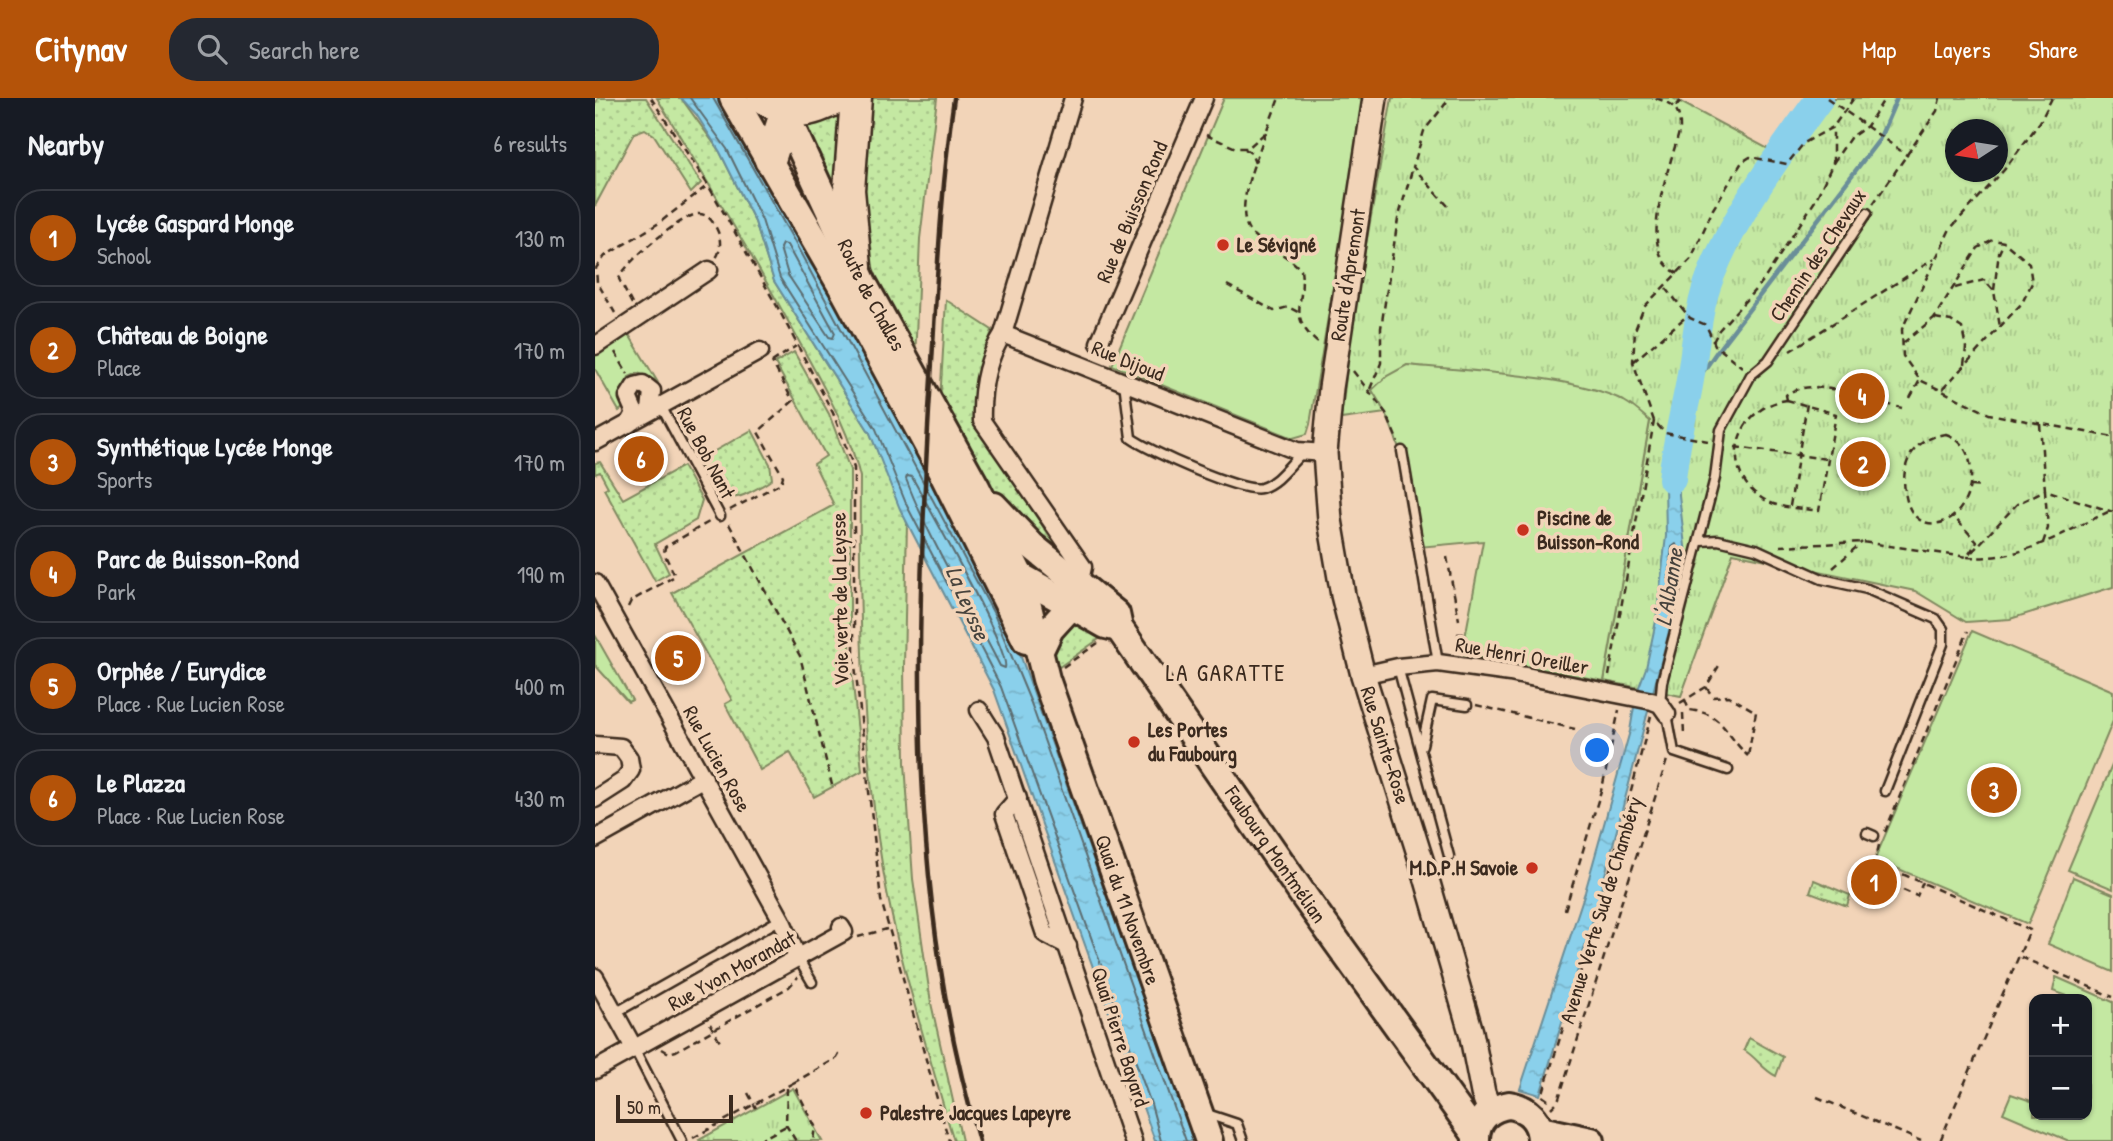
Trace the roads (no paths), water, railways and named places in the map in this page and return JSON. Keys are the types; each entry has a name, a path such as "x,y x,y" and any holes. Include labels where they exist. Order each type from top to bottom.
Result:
{"highway":[{"path":"770,160 779,102 807,111 839,98"},
{"path":"856,98 849,190 856,266"}],"main road":[{"name":"Route de Challes","path":"733,98 943,474"},
{"name":"Route d'Apremont","path":"1315,452 1335,360 1375,98"},
{"name":"Route de Challes","path":"779,102 856,266 936,419 976,487"},
{"name":"Rue Sainte-Rose","path":"1315,452 1343,595 1363,676 1471,1032 1488,1121"},
{"name":"Quai du 11 Novembre","path":"943,474 1046,679 1209,1141"},
{"name":"Quai du 11 Novembre","path":"976,487 1021,578 1046,679"},
{"name":"Faubourg Montmélian","path":"976,487 1076,595"},
{"name":"Quai du 11 Novembre","path":"962,510 991,551 1021,578"},
{"name":"Faubourg Montmélian","path":"1021,578 1076,595 1116,614 1119,628 1299,889 1437,1079 1450,1102 1488,1121 1524,1110 1539,1131"},
{"path":"1040,650 1050,629 1076,595"},
{"path":"1539,1131 1591,1141"}],"street":[{"path":"1073,98 1003,334 989,355 982,421 1083,567 1076,595"},
{"name":"Rue de Buisson Rond","path":"1099,343 1204,98"},
{"path":"601,342 709,270"},
{"name":"Rue Dijoud","path":"1003,334 1315,452"},
{"path":"595,442 766,356"},
{"path":"629,424 635,413 628,397 635,386 643,384 652,391 656,409"},
{"name":"Rue Lucien Rose","path":"595,583 781,919 799,958"},
{"name":"Rue Henri Oreiller","path":"1363,676 1398,667 1439,663 1510,673 1663,705"},
{"name":"Quai Pierre Bayard","path":"979,710 996,737 1018,798 1133,1141"},
{"path":"595,746 621,747 629,758 631,770 623,782 595,799"},
{"path":"595,839 704,778"},
{"name":"Rue Yvon Morandat","path":"595,1070 844,932 841,927"},
{"path":"595,976 634,1048"}],"lane":[{"name":"Chemin des Chevaux","path":"1728,770 1674,752 1663,705 1662,682 1715,478 1721,430 1751,375 1768,361 1867,213"},
{"path":"1124,382 1131,438 1241,487 1261,488 1315,452"},
{"name":"Rue Bob Nant","path":"656,409 718,517"},
{"path":"1402,451 1439,663"},
{"path":"1700,541 1719,540 1756,549 1822,579 1874,592 1936,620 1943,629 1943,644 1885,791"},
{"path":"1398,667 1449,856"},
{"path":"1422,748 1432,700 1467,705"},
{"path":"615,1013 781,919"},
{"path":"799,958 812,982"},
{"path":"634,1048 682,1141"},
{"path":"1199,1111 1237,1124 1243,1141"}],"water":[{"name":"La Leysse","path":"681,98 719,98 799,235 983,574 1017,646 1194,1141 1155,1141 994,690 900,509 870,433 774,281 755,222 720,152 696,114"},
{"path":"1675,443 1679,450 1679,495 1687,563 1595,913 1540,1095 1520,1089 1585,892 1630,731 1636,695 1646,668 1656,621 1666,536 1665,484 1670,450"}],"waterway":[{"name":"L'Albanne","path":"1672,479 1699,320 1711,275 1746,206 1820,98"},
{"path":"1687,395 1718,350 1879,140 1897,98"}],"railway":[{"path":"954,98 941,215 924,502 920,686 922,778 928,869 939,960 956,1051 979,1141"}],"place":[{"name":"Le Sévigné","path":"1223,245"},
{"name":"Parc de Buisson-Rond","path":"1862,396"},
{"name":"Le Plazza","path":"641,459"},
{"name":"Château de Boigne","path":"1863,464"},
{"name":"Piscine de Buisson-Rond","path":"1523,530"},
{"name":"Orphée / Eurydice","path":"678,658"},
{"name":"Les Portes du Faubourg","path":"1134,742"},
{"name":"Synthétique Lycée Monge","path":"1994,790"},
{"name":"M.D.P.H Savoie","path":"1532,868"},
{"name":"Lycée Gaspard Monge","path":"1874,882"},
{"name":"Palestre Jacques Lapeyre","path":"866,1113"}],"district":[{"name":"LA GARATTE","path":"1226,673"}]}
